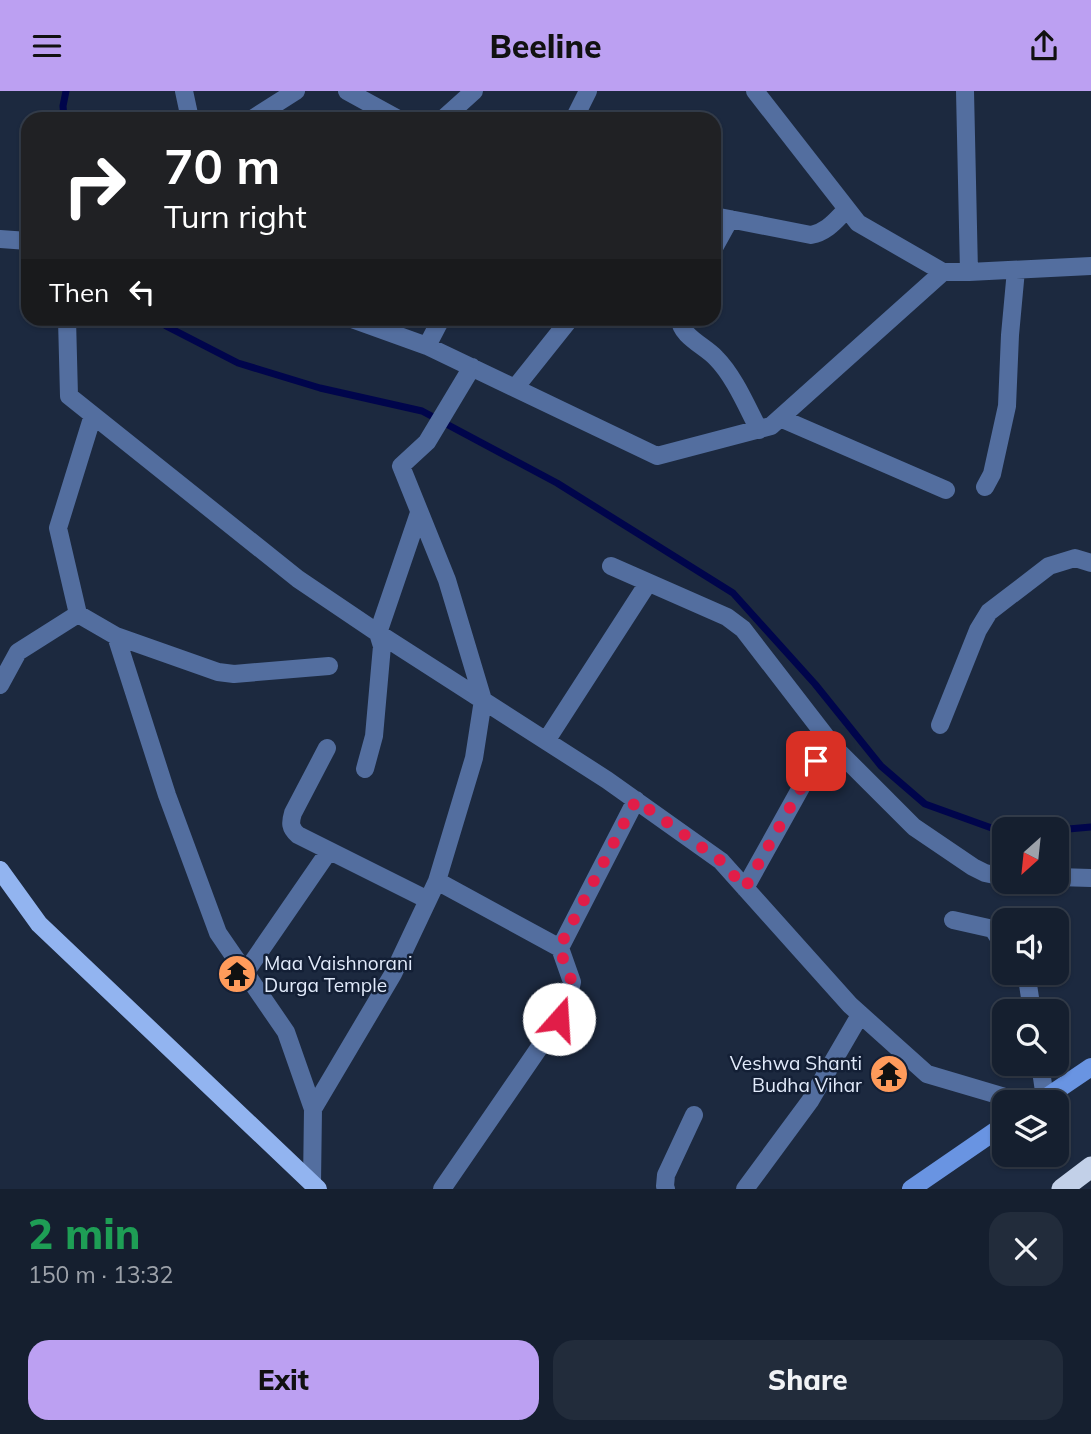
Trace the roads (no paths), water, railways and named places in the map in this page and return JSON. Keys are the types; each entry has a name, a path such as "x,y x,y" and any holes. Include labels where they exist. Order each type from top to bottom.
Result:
{"highway":[{"path":"1062,1189 1091,1167"}],"main road":[{"path":"0,870 39,924 315,1186"}],"street":[{"path":"184,91 188,112"},
{"path":"263,112 296,91"},
{"path":"347,91 385,112"},
{"path":"451,112 474,91"},
{"path":"578,112 588,91"},
{"path":"755,91 858,223 943,272 1091,266"},
{"path":"965,91 977,272"},
{"path":"722,217 811,235 827,229 847,209"},
{"path":"0,239 21,240"},
{"path":"985,487 992,474 1007,406 1016,270"},
{"path":"371,326 427,346 657,456 771,426 943,272"},
{"path":"67,326 69,396 298,579 636,800 721,861 850,1005 927,1074 992,1093"},
{"path":"427,346 437,326"},
{"path":"515,388 564,326"},
{"path":"680,326 724,366 759,430"},
{"path":"313,1109 393,974 429,900 474,758 483,700 447,580 401,466 427,442 472,367"},
{"path":"93,415 58,528 78,614 116,636 218,672 234,674 329,666"},
{"path":"780,418 946,490"},
{"path":"365,769 374,736 382,646 378,633 419,513"},
{"path":"940,725 978,630 989,612 1049,566 1074,558 1091,562"},
{"path":"611,565 737,623 834,747 892,805 925,836 973,867 992,874"},
{"path":"546,741 648,583"},
{"path":"0,685 18,652 78,614"},
{"path":"116,636 167,795 218,933 286,1032 313,1109 315,1186"},
{"path":"745,888 828,739"},
{"path":"327,748 293,813 290,822 292,830 429,900"},
{"path":"559,948 636,800"},
{"path":"245,973 330,851"},
{"path":"1069,877 1091,877"},
{"path":"437,881 559,948 572,982 559,1019 442,1189"},
{"path":"953,920 992,929"},
{"path":"746,1189 810,1101 860,1014"},
{"path":"1056,1090 1091,1067"},
{"path":"666,1189 666,1175 694,1115"},
{"path":"911,1189 992,1133"}],"waterway":[{"path":"63,112 66,91"},
{"path":"166,326 238,363 320,388 422,411 557,483 733,593 815,684 881,766 925,804 992,828"},
{"path":"1069,829 1091,827"}],"place":[{"name":"Maa Vaishnorani Durga Temple","path":"237,974"},
{"name":"Veshwa Shanti Budha Vihar","path":"889,1074"}]}
